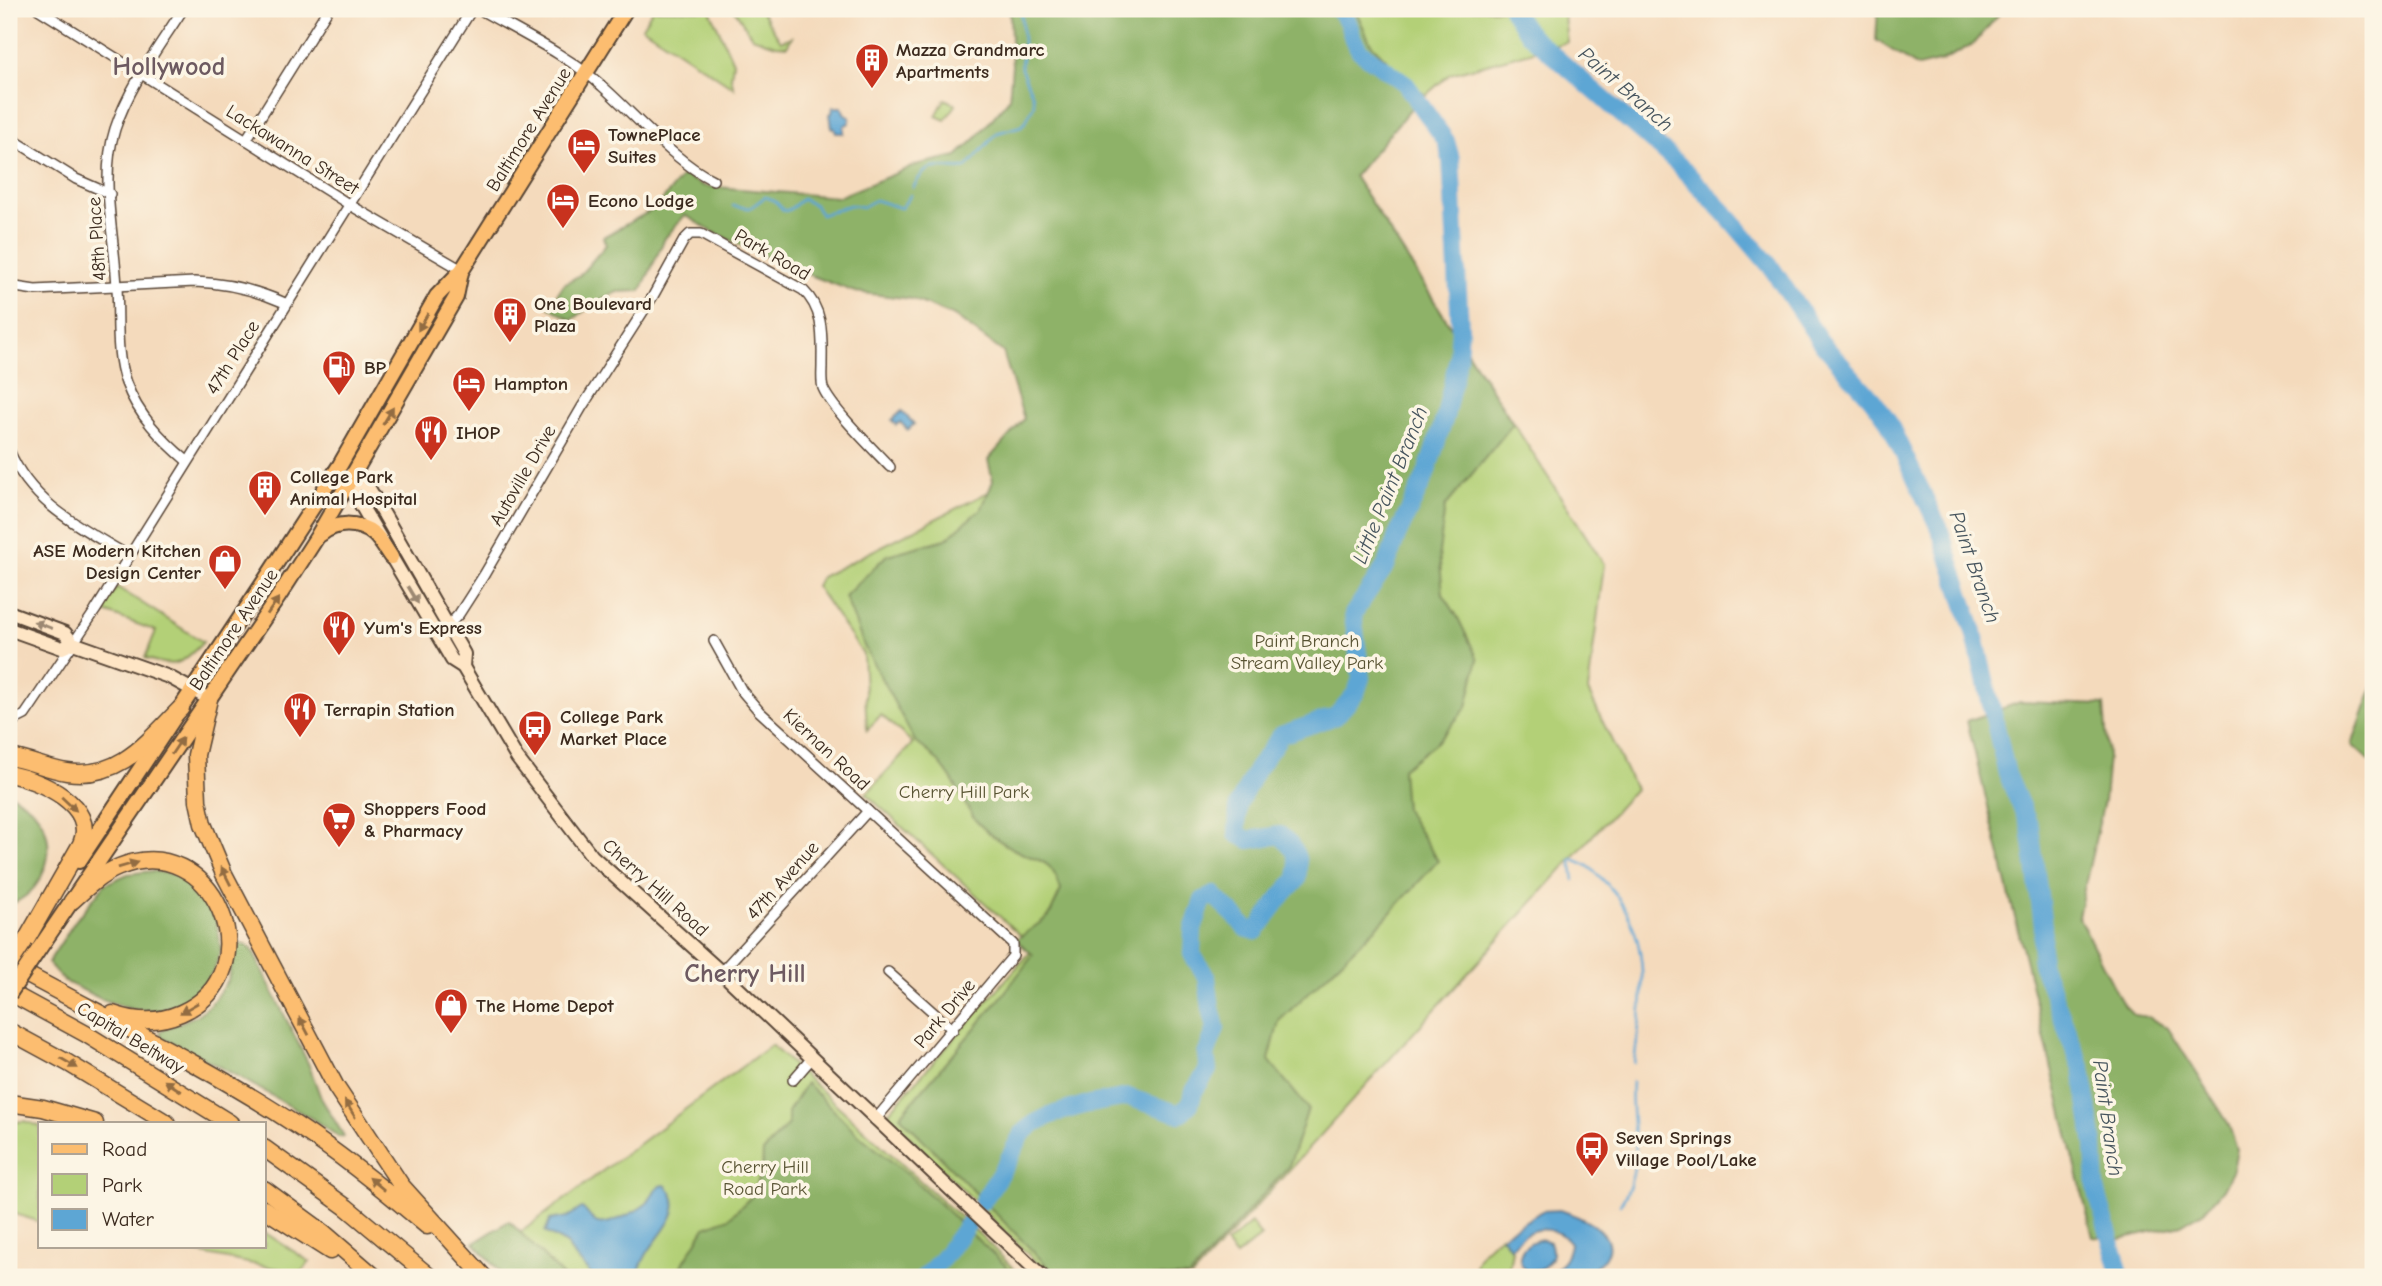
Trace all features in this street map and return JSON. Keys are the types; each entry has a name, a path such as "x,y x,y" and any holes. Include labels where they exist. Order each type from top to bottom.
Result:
{"highway":[{"path":"209,699 197,745 196,781 203,824 224,873 336,1087 356,1119 401,1185 483,1277"},
{"path":"9,757 69,772 86,773 111,768 136,753 181,708"},
{"path":"9,774 36,782 51,790 75,808 84,822 84,837 32,946"},
{"path":"33,977 114,1014 129,1019 159,1020 191,1008 204,999 223,970 228,938 221,907 203,882 176,865 145,860 120,866 95,880 72,901"},
{"path":"9,964 247,1095 294,1124 367,1176 483,1277"},
{"name":"Capital Beltway","path":"9,993 86,1034 228,1122"},
{"path":"9,1031 165,1122"},
{"path":"9,1103 43,1108 92,1122"},
{"path":"266,1149 345,1207 430,1277"},
{"path":"266,1190 324,1233 372,1277"},
{"path":"266,1210 372,1277"}],"main road":[{"name":"Baltimore Avenue","path":"9,993 32,946 192,690 340,465 437,296 462,270 626,9"},
{"name":"Baltimore Avenue","path":"9,964 32,946 72,901 317,537 456,297 462,270"},
{"name":"Cherry Hill Road","path":"340,465 370,490 464,654 463,667"},
{"name":"Cherry Hill Road","path":"353,475 355,495 452,660 463,667 517,758 579,841 1043,1277"},
{"path":"317,537 339,524 362,527 375,534 391,557"},
{"path":"9,612 65,633 73,643 169,677 209,699"},
{"path":"9,629 62,648 73,643"}],"street":[{"name":"Lackawanna Street","path":"38,9 350,205 462,270"},
{"name":"48th Place","path":"183,9 142,74 115,130 109,171 121,363 125,381 145,419 167,445 187,461"},
{"path":"246,140 328,9"},
{"name":"47th Place","path":"13,722 34,703 73,643 472,9"},
{"path":"479,9 586,72 680,157 703,176 713,180"},
{"path":"9,137 87,185 110,194"},
{"name":"Park Road","path":"690,234 701,234 810,296 817,307 822,332 823,388 863,439 890,467"},
{"name":"Autoville Drive","path":"448,626 484,575 582,407 690,234"},
{"path":"9,286 35,290 219,283 264,293 285,303"},
{"path":"9,450 26,480 47,504 129,556"},
{"name":"Kiernan Road","path":"714,641 742,691 759,711 995,927"},
{"name":"47th Avenue","path":"721,972 868,811"},
{"name":"Park Drive","path":"875,1120 1013,956 1013,944 995,927"},
{"path":"888,972 953,1030"},
{"path":"793,1080 812,1058"}],"green space":[{"path":"653,9 710,10 733,62 731,78 734,88 642,27"},
{"path":"734,9 760,9 781,41 792,37 787,46 752,37"},
{"name":"Paint Branch Stream Valley Park","path":"1005,9 1355,9 1371,44 1422,95 1354,176 1513,424 1445,507 1439,552 1443,594 1478,659 1467,707 1437,742 1402,769 1405,809 1438,861 1383,921 1279,1021 1269,1060 1308,1109 1289,1166 1189,1277 1058,1277 900,1116 998,1001 1033,955 1016,940 1049,916 1061,890 1049,866 1005,845 979,824 946,771 916,743 864,646 845,596 887,555 946,539 982,508 993,481 988,460 1024,419 1003,352 954,316 912,299 855,292 783,265 713,232 685,215 665,238 641,291 617,292 595,303 572,320 549,307 564,284 580,275 606,245 603,237 656,208 683,175 704,186 838,197 919,164 957,156 1009,99 1012,66 1010,13"},
{"name":"Paint Branch Stream Valley Park","path":"1154,9 1563,9 1567,42 1450,74 1426,95 1422,92 1354,176 1604,564 1588,691 1635,789 1192,1277 1051,1277 887,1114 1034,948 866,794 913,743 881,715 867,730 863,654 816,586 821,577 1168,401"},
{"path":"1878,9 2003,9 1975,43 1942,61 1918,67 1876,40"},
{"path":"945,99 956,105 945,120 936,116"},
{"path":"117,587 203,642 177,663 163,663 145,658 156,631 102,611"},
{"path":"2373,686 2373,764 2352,745"},
{"path":"2020,702 2104,705 2108,756 2104,801 2078,916 2122,1003 2134,1015 2148,1017 2168,1028 2228,1123 2237,1149 2233,1170 2223,1189 2204,1211 2181,1225 2120,1239 2093,1237 1967,721"},
{"path":"9,793 28,805 39,817 47,834 48,847 44,871 38,882 21,899 9,905"},
{"path":"152,871 173,874 197,889 214,908 221,950 215,968 206,982 186,1000 159,1011 131,1009 101,999 64,981 48,963 75,921 105,884 128,874"},
{"path":"238,944 245,944 252,950 308,1063 321,1098 344,1136 339,1137 237,1076 162,1037 160,1031 196,1016 210,1005 228,980 233,950"},
{"name":"Cherry Hill Road Park","path":"771,1045 982,1237 1022,1277 504,1277 489,1256"},
{"path":"806,1083 860,1136 911,1177 1018,1277 675,1277 705,1227 729,1218 751,1197 762,1171 763,1152 788,1124 788,1112"},
{"path":"24,1121 38,1125 38,1221 9,1212 9,1123"},
{"path":"509,1221 564,1277 505,1277 474,1243"},
{"path":"1251,1223 1261,1236 1236,1256 1226,1244"},
{"path":"266,1233 310,1262 300,1273 171,1248 266,1248"},
{"path":"1500,1235 1512,1250 1509,1268 1500,1277 1481,1277 1475,1270 1477,1260"}],"water":[{"path":"833,107 842,107 850,118 849,123 844,126 844,133 836,133 832,128 830,114"},
{"path":"902,411 914,424 908,430 900,422 896,425 892,420"},
{"path":"665,1185 675,1202 674,1211 646,1255 636,1277 593,1277 567,1244 545,1232 550,1220 567,1217 582,1208 598,1223 616,1220 646,1204 655,1190"},
{"path":"1559,1210 1592,1225 1606,1238 1608,1245 1605,1257 1584,1277 1545,1277 1552,1275 1568,1252 1570,1243 1560,1234 1536,1230 1522,1236 1511,1248 1501,1236 1542,1211"},
{"path":"1542,1239 1550,1242 1550,1259 1543,1267 1526,1270 1520,1260 1522,1250 1530,1243"}],"waterway":[{"path":"913,188 924,172 930,169 966,168 997,133 1021,126 1026,121 1034,105 1033,96 1021,69 1021,9"},
{"name":"Little Paint Branch","path":"983,1201 1022,1134 1051,1115 1084,1105 1128,1097 1180,1114 1190,1104 1194,1091 1208,1070 1206,1055 1216,1028 1207,978 1192,954 1193,930 1203,900 1214,895 1245,928 1256,931 1297,880 1296,855 1280,835 1249,840 1237,834 1238,805 1256,770 1281,735 1336,716 1356,693 1361,678 1353,614 1387,564 1425,477 1445,417 1458,358 1460,327 1451,159 1446,141 1405,83 1360,51 1348,22 1338,9"},
{"name":"Paint Branch","path":"1512,9 1528,33 1677,163 1724,212 1771,267 1820,341 1887,419 1940,530 1974,632 2007,774 2030,827 2043,926 2041,963 2082,1069 2094,1145 2096,1189 2121,1277"},
{"path":"733,206 750,208 765,197 785,211 802,199 815,205 821,215 850,205 863,207 875,200 901,208 911,195"},
{"path":"1574,880 1573,859 1588,866 1607,884 1633,925 1642,969 1634,1063"},
{"path":"1620,1205 1628,1190 1635,1160 1632,1082"},
{"name":"Little Paint Branch","path":"924,1277 943,1258 970,1221"}],"place":[{"name":"Mazza Grandmarc Apartments","path":"872,90"},
{"name":"TownePlace Suites","path":"584,175"},
{"name":"Econo Lodge","path":"563,230"},
{"name":"One Boulevard Plaza","path":"510,344"},
{"name":"BP","path":"339,397"},
{"name":"Hampton","path":"469,413"},
{"name":"IHOP","path":"431,462"},
{"name":"College Park Animal Hospital","path":"265,517"},
{"name":"ASE Modern Kitchen Design Center","path":"225,591"},
{"name":"Yum's Express","path":"339,657"},
{"name":"Terrapin Station","path":"300,739"},
{"name":"College Park Market Place","path":"535,757"},
{"name":"Shoppers Food & Pharmacy","path":"339,849"},
{"name":"The Home Depot","path":"451,1035"},
{"name":"Seven Springs Village Pool/Lake","path":"1592,1178"}],"district":[{"name":"Hollywood","path":"169,66"},
{"name":"Cherry Hill","path":"745,973"}],"park label":[{"name":"Cherry Hill Park","path":"964,791"}]}
